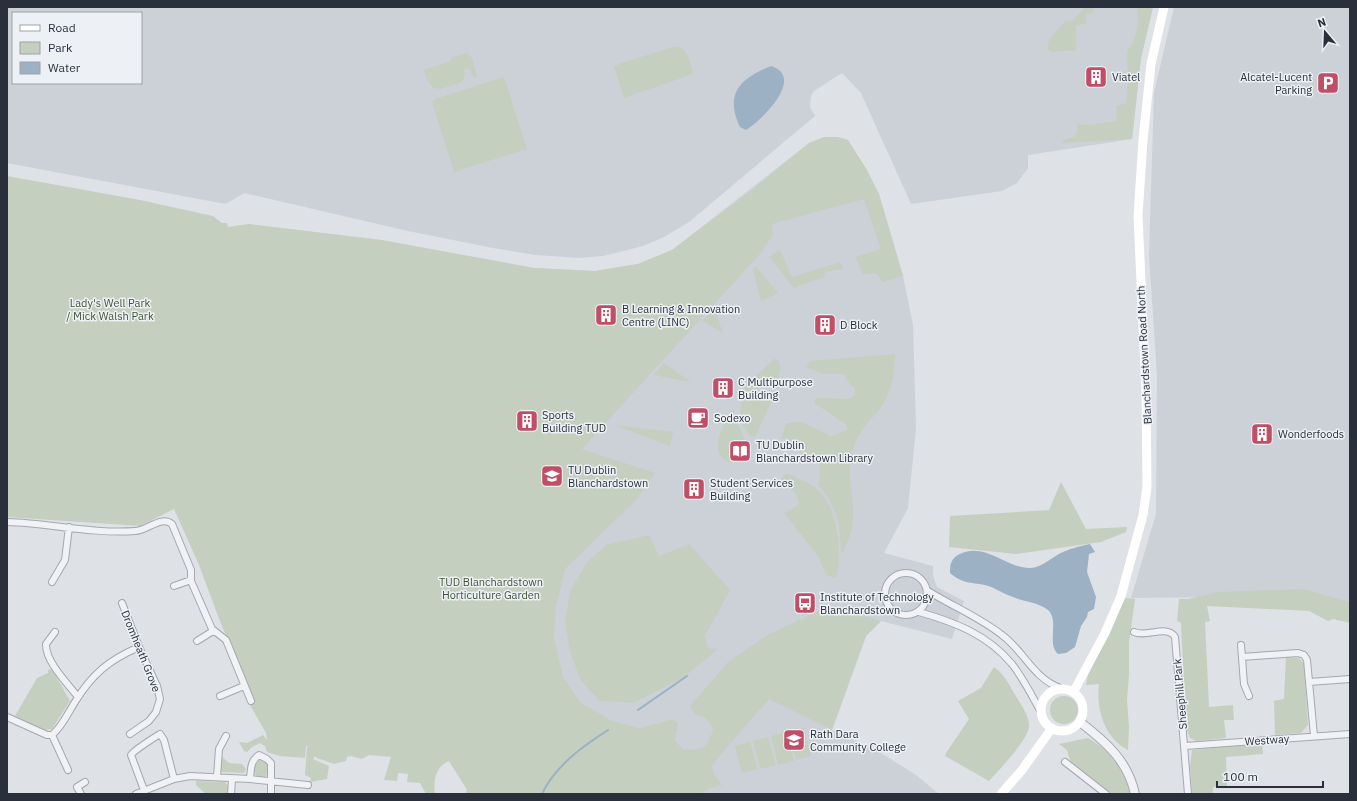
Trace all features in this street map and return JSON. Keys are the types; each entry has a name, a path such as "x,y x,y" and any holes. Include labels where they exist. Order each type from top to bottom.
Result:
{"main road":[{"name":"Blanchardstown Road North","path":"1074,692 1105,633 1121,596 1143,515 1147,487 1146,392 1138,216 1143,140 1151,64 1164,7"},
{"path":"1060,688 1074,692 1083,702 1084,710 1080,722 1074,728 1067,731 1052,728 1047,724 1041,712 1044,699 1048,694 1060,688"},
{"path":"1001,794 1022,770 1052,728"}],"street":[{"path":"7,522 135,531 163,521 169,522 176,532 191,570 191,580 213,631 226,640 251,701"},
{"path":"52,582 65,560 69,527"},
{"path":"928,591 925,605 919,612 908,616 895,612 886,602 886,588 893,577 905,573 918,576 923,580 928,591 987,624 1003,636 1042,679 1060,688"},
{"path":"174,586 191,580"},
{"name":"Dromheath Grove","path":"122,603 139,647 157,686 160,699 156,712 149,721 130,734"},
{"path":"919,612 946,620 968,629 990,643 1012,664 1041,712"},
{"path":"197,641 213,631"},
{"path":"55,632 46,644 46,651 58,673 78,698"},
{"name":"Sheephill Park","path":"1134,632 1142,634 1170,632 1175,638 1188,794"},
{"path":"1241,645 1244,684 1249,696"},
{"path":"52,735 64,720 89,680 104,665 139,647"},
{"path":"1242,657 1298,653 1304,655 1308,660 1314,736"},
{"path":"1309,682 1350,679"},
{"path":"220,696 244,686"},
{"path":"7,718 46,735 52,735"},
{"path":"1080,722 1107,743 1116,754 1127,770 1135,794"},
{"path":"144,790 131,755 135,750 145,745 153,737 160,734 164,740 174,779"},
{"name":"Westway","path":"1185,746 1350,734"},
{"path":"52,735 68,770"},
{"path":"217,777 219,749 226,736"},
{"path":"250,779 251,764 259,755 267,759 271,763 271,794"},
{"path":"1065,762 1106,794"},
{"path":"136,794 174,779 190,776 250,779 308,785"},
{"path":"231,794 232,779"},
{"path":"81,794 76,787 85,782"}],"shaded area":[{"path":"7,7 1153,7 1141,58 1132,139 1028,155 1028,168 1017,183 1002,191 911,204 861,93 842,73 814,91 811,96 810,107 815,116 689,222 664,237 643,246 603,256 580,258 536,255 493,248 408,231 244,193 226,204 7,163"},
{"path":"1174,7 1350,7 1350,605 1218,597 1131,598 1156,514 1157,375 1149,255 1154,93"},
{"name":"TU Dublin Blanchardstown","path":"824,137 837,137 848,140 879,194 903,276 913,325 916,428 908,508 884,553 933,566 933,576 937,587 964,601 952,639 881,621 866,636 832,730 876,750 916,775 939,794 687,794 195,498 248,224 381,240 534,268 595,271 638,264 672,250 809,143"}],"green space":[{"path":"1085,7 1093,7 1093,13 1086,14 1087,24 1076,25 1076,50 1052,52 1047,49 1049,40 1066,20 1071,22"},
{"path":"1153,7 1141,58 1132,139 1063,143 1062,141 1074,137 1078,131 1077,124 1088,125 1117,121 1116,106 1126,103 1128,83 1127,51 1131,47 1135,37 1137,8"},
{"path":"677,46 684,50 687,54 693,74 624,98 614,67 621,63"},
{"path":"467,53 472,58 477,77 473,77 469,68 463,70 465,74 462,82 448,87 437,89 433,88 427,79 424,70 450,61 452,57"},
{"path":"504,77 527,149 454,172 432,102 435,99"},
{"name":"TU Dublin Blanchardstown","path":"824,137 837,137 848,140 867,170 879,194 903,276 883,282 876,273 863,274 855,257 881,249 864,199 772,224 773,235 759,255 582,449 655,473 637,499 565,569 556,606 554,639 563,677 581,703 612,721 640,728 674,719 678,724 675,741 683,749 699,749 703,747 709,740 713,729 706,718 695,714 690,706 728,662 769,634 821,610 840,607 840,615 869,617 881,621 866,636 832,730 769,699 711,766 714,774 722,785 700,794 465,794 467,790 449,761 441,766 436,774 435,794 426,794 420,783 407,782 408,774 398,773 397,781 384,780 391,757 369,755 362,759 351,756 347,757 346,761 334,764 315,756 313,759 329,766 327,779 310,782 311,778 305,775 307,747 309,746 306,746 305,758 280,756 267,752 265,746 260,743 252,747 247,752 244,751 239,742 247,743 263,735 267,740 266,733 250,705 244,674 221,624 199,565 174,509 140,526 7,517 7,176 140,200 213,216 222,223 227,223 228,227 248,224 381,240 534,268 595,271 638,264 672,250 752,190 809,143"},
{"path":"780,250 792,277 840,262 843,269 825,272 824,277 794,288 769,257"},
{"path":"756,267 778,293 761,301 753,269"},
{"path":"714,308 723,333 702,321"},
{"path":"895,354 893,376 887,397 880,409 865,426 854,446 851,456 850,474 853,523 850,536 843,553 841,553 837,517 830,501 818,485 820,473 818,461 801,453 787,438 781,439 786,423 802,422 831,436 847,430 846,424 814,403 816,398 850,399 855,394 855,388 850,384 844,374 823,374 806,367 811,361"},
{"path":"774,359 777,359 779,362 780,369 777,379 773,385 746,392 745,388 751,380"},
{"path":"664,363 691,382 653,375"},
{"path":"769,393 772,399 756,436 752,437 741,421 740,411 742,402"},
{"path":"731,410 734,411 736,421 744,436 746,445 745,453 737,462 727,461 721,457 718,450 720,434"},
{"path":"614,425 673,432 670,446"},
{"path":"788,474 815,487 825,497 830,507 839,545 836,578 826,575 818,556 784,513 799,504 797,495 781,480 783,475"},
{"path":"1061,482 1086,529 1127,527 1126,532 1101,542 1016,554 949,547 950,516 1049,510"},
{"path":"649,535 659,556 689,544 730,590 705,636 708,648 718,649 684,677 634,703 600,701 581,681 570,652 565,622 570,591 587,562 606,545"},
{"path":"1303,589 1350,602 1350,623 1333,619 1328,621 1309,611 1207,606 1210,621 1205,622 1209,707 1233,705 1234,720 1224,720 1226,738 1196,741 1190,738 1186,728 1181,623 1177,621 1179,599 1188,599 1218,592"},
{"path":"1125,598 1135,599 1129,642 1127,700 1129,727 1128,750 1113,738 1103,722 1098,694 1099,684 1086,685 1088,675"},
{"path":"1286,657 1299,658 1304,664 1308,725 1301,733 1275,735 1274,701 1284,699"},
{"path":"994,667 1004,677 1023,707 1027,715 1029,727 1018,747 1006,763 989,781 945,756 969,719 958,701 981,688"},
{"path":"52,669 70,701 52,729 43,730 15,716 37,678 48,673 48,670"},
{"path":"1064,696 1074,700 1078,710 1074,720 1064,724 1054,720 1050,710 1054,700"},
{"path":"804,728 811,756 796,760 789,732"},
{"path":"787,732 794,761 778,765 771,736"},
{"path":"768,737 776,765 760,769 753,741"},
{"path":"1088,738 1103,749 1115,762 1124,777 1130,794 1110,794 1071,763 1067,750 1059,744"},
{"path":"750,742 758,769 742,773 735,746"},
{"path":"1228,746 1262,746 1263,754 1226,757 1227,786 1213,787 1213,794 1192,794 1190,766 1192,750"},
{"path":"220,755 229,763 242,764 246,769 244,773 221,772"},
{"path":"259,758 263,759 270,765 269,772 265,777 257,777 254,772 255,765"},
{"path":"196,781 225,782 228,786 227,794 206,794 196,785"}],"water":[{"path":"771,66 781,71 784,79 783,88 778,98 770,108 762,117 746,130 740,127 734,105 738,88 751,76"},
{"path":"1090,544 1095,552 1089,554 1087,572 1096,597 1094,609 1088,612 1087,617 1081,626 1075,647 1066,653 1058,654 1055,649 1053,644 1053,620 1048,610 1044,607 1017,599 985,585 963,581 950,573 953,559 960,554 969,551 987,553 1012,564 1030,568 1039,566 1059,554 1076,547"}],"waterway":[{"path":"638,710 687,676"},
{"path":"542,794 554,774 570,758 608,730"}],"place":[{"name":"Viatel","path":"1096,77"},
{"name":"Alcatel-Lucent Parking","path":"1328,83"},
{"name":"B Learning & Innovation Centre (LINC)","path":"606,315"},
{"name":"D Block","path":"825,325"},
{"name":"C Multipurpose Building","path":"723,388"},
{"name":"Sodexo","path":"698,418"},
{"name":"Sports Building TUD","path":"527,421"},
{"name":"Wonderfoods","path":"1262,434"},
{"name":"TU Dublin Blanchardstown Library","path":"740,451"},
{"name":"TU Dublin Blanchardstown","path":"552,476"},
{"name":"Student Services Building","path":"694,489"},
{"name":"Institute of Technology Blanchardstown","path":"805,603"},
{"name":"Rath Dara Community College","path":"794,740"}],"park label":[{"name":"Lady's Well Park / Mick Walsh Park","path":"110,309"},
{"name":"TUD Blanchardstown Horticulture Garden","path":"491,588"}]}
